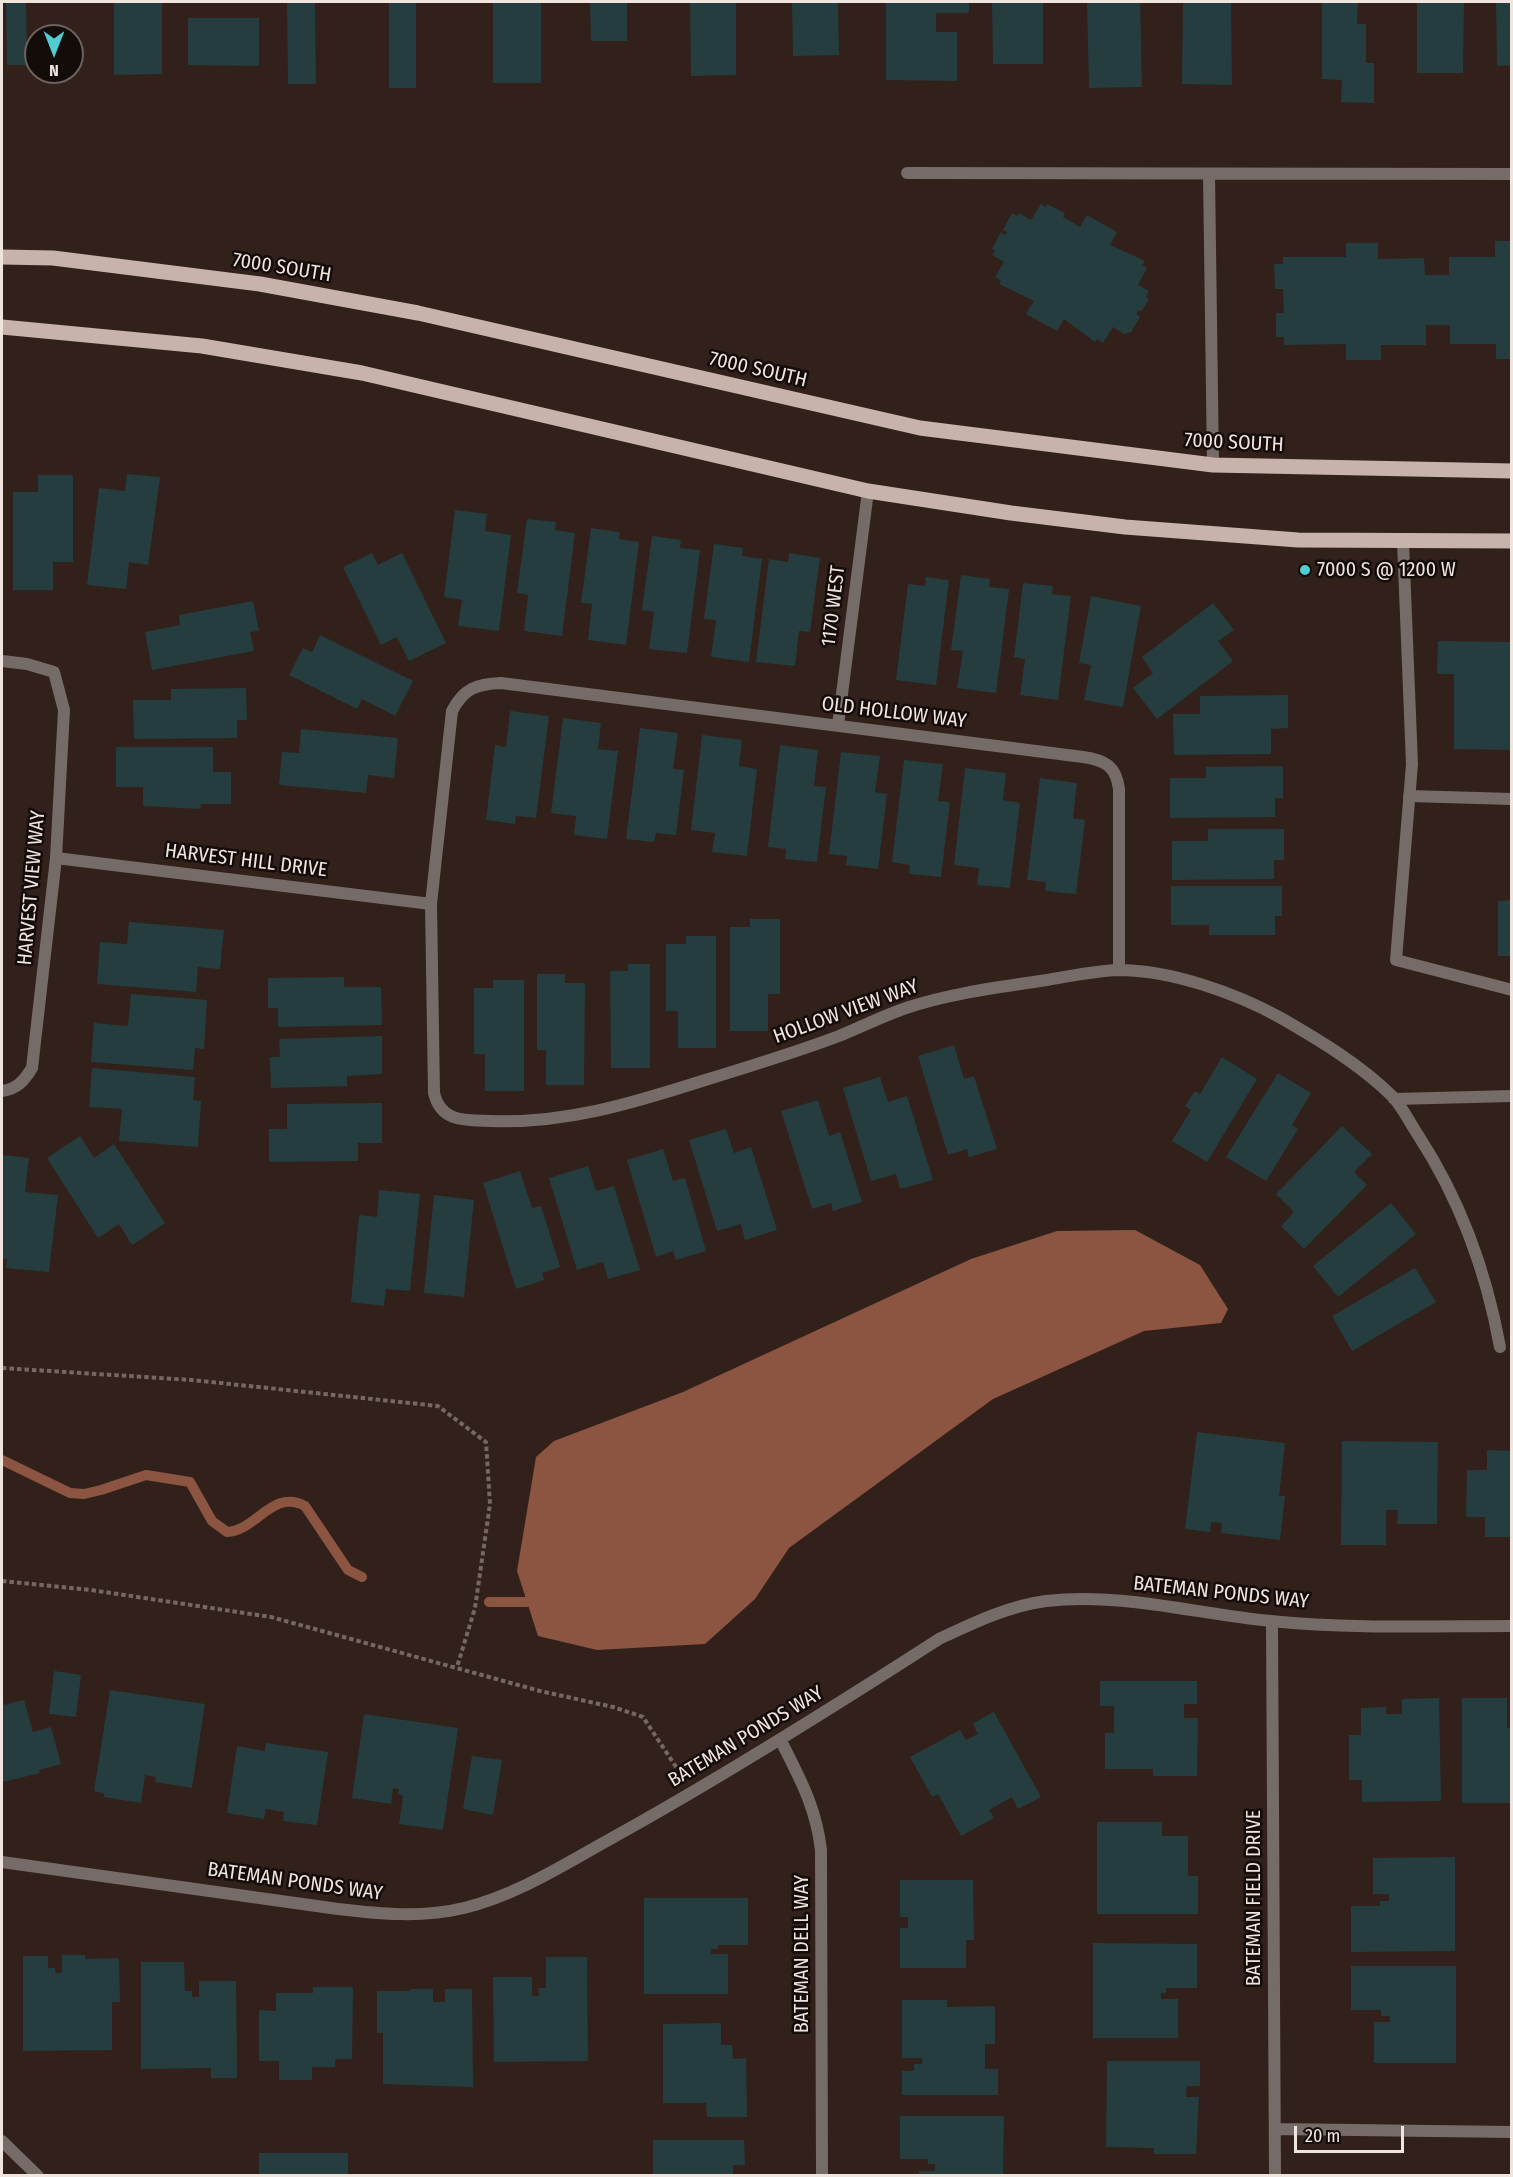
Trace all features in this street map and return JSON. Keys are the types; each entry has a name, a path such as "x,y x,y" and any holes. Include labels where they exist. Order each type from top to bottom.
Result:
{"main road":[{"name":"7000 SOUTH","path":"2,256 53,258 260,284 418,313 920,428 1213,465 1512,471"},
{"path":"2,327 202,346 362,373 868,491 1125,526 1298,540 1512,541"}],"street":[{"path":"907,173 1512,174"},
{"path":"1209,174 1213,465"},
{"name":"1170 WEST","path":"838,725 868,491"},
{"path":"1403,542 1412,764 1396,960 1512,990"},
{"name":"HARVEST VIEW WAY","path":"2,661 27,664 54,672 64,710 56,858 32,1068 25,1080 13,1090 2,1091"},
{"name":"OLD HOLLOW WAY","path":"467,690 477,685 501,683 1096,759 1113,768 1119,789 1119,970"},
{"name":"HOLLOW VIEW WAY","path":"467,690 455,705 450,723 431,904 434,1093 437,1104 454,1119 508,1122 565,1118 632,1103 782,1057 907,1008 989,989 1119,970 1151,974 1210,987 1259,1006 1312,1036 1362,1071 1394,1099 1443,1173 1468,1230 1482,1269 1500,1347"},
{"path":"1409,796 1512,799"},
{"name":"HARVEST HILL DRIVE","path":"56,858 431,904"},
{"path":"1394,1099 1512,1096"},
{"name":"BATEMAN PONDS WAY","path":"2,1862 383,1914 426,1914 465,1908 503,1895 694,1793 781,1741 939,1639 978,1620 1018,1606 1072,1599 1112,1600 1272,1621 1388,1627 1512,1626"},
{"name":"BATEMAN FIELD DRIVE","path":"1272,1621 1275,2175"},
{"name":"BATEMAN DELL WAY","path":"781,1741 814,1811 821,1850 822,2175"},
{"path":"1275,2130 1512,2132"},
{"path":"2,2141 38,2175"}],"path":[{"path":"2,1368 192,1380 438,1406 486,1442 489,1504 475,1608 457,1667"},
{"path":"2,1581 91,1590 271,1617 643,1717 694,1793"}],"shaded area":[{"path":"1135,1230 1200,1265 1228,1309 1221,1323 1144,1331 993,1399 789,1548 755,1599 705,1644 597,1650 538,1636 517,1571 536,1457 554,1441 683,1392 971,1259 1057,1231"}],"building":[{"path":"6,2 26,2 24,65 7,65"},
{"path":"114,2 162,2 162,74 114,75"},
{"path":"287,2 315,2 316,84 288,84"},
{"path":"389,2 416,2 416,88 389,88"},
{"path":"493,2 541,2 541,83 493,83"},
{"path":"590,2 627,2 627,41 591,41"},
{"path":"690,2 736,2 736,75 691,76"},
{"path":"792,2 838,2 839,55 793,56"},
{"path":"886,2 969,2 969,13 936,13 936,32 957,32 957,81 886,80"},
{"path":"992,2 1043,2 1043,64 993,64"},
{"path":"1087,2 1140,2 1142,87 1089,88"},
{"path":"1183,2 1231,2 1232,85 1182,84"},
{"path":"1322,2 1358,2 1357,24 1366,24 1366,63 1374,63 1374,103 1341,102 1342,80 1322,79"},
{"path":"1417,2 1464,2 1463,73 1417,73"},
{"path":"1496,2 1512,2 1512,65 1497,66"},
{"path":"188,18 259,18 259,66 188,65"},
{"path":"1041,204 1046,207 1047,204 1065,213 1063,217 1080,227 1087,215 1117,232 1110,245 1145,261 1142,265 1147,268 1138,285 1149,291 1146,297 1149,299 1141,312 1139,310 1136,314 1140,317 1131,332 1124,334 1113,327 1103,343 1097,339 1095,342 1064,319 1057,331 1026,314 1034,301 999,284 1001,281 995,277 1004,262 992,255 995,251 992,249 1001,232 1005,235 1007,232 1003,230 1012,213 1017,216 1019,213 1031,220"},
{"path":"1495,241 1512,241 1512,359 1496,359 1496,344 1450,344 1450,325 1426,325 1426,345 1381,345 1381,360 1346,360 1346,344 1284,345 1284,337 1276,337 1276,313 1284,313 1283,289 1275,289 1274,264 1283,264 1283,257 1346,257 1346,243 1378,243 1378,259 1424,258 1425,275 1449,275 1449,257 1495,257"},
{"path":"127,474 160,477 148,565 129,562 126,589 87,585 99,488 125,491"},
{"path":"38,475 73,475 73,562 53,562 53,590 13,590 13,492 38,492"},
{"path":"455,510 487,514 485,531 511,535 499,631 458,626 462,600 444,597"},
{"path":"527,519 556,522 555,530 575,533 562,636 524,631 528,595 517,593"},
{"path":"591,528 620,532 619,539 639,542 626,645 588,640 592,604 581,603"},
{"path":"652,536 681,540 680,548 700,550 687,653 649,649 654,612 642,610"},
{"path":"714,544 743,548 742,556 762,559 749,662 711,657 716,620 704,619"},
{"path":"372,553 378,565 402,553 446,643 409,661 397,637 381,645 343,567"},
{"path":"789,553 820,558 810,632 799,631 795,666 756,662 769,559 788,562"},
{"path":"961,575 990,579 989,587 1009,589 996,693 957,688 963,651 951,650"},
{"path":"926,577 949,580 936,685 896,680 908,584 925,586"},
{"path":"1023,583 1053,586 1052,594 1071,596 1058,700 1020,695 1025,659 1014,657"},
{"path":"1091,596 1141,606 1123,707 1084,700 1091,665 1079,663"},
{"path":"253,601 259,631 250,632 254,651 152,670 145,632 180,625 179,615"},
{"path":"1213,603 1234,630 1218,641 1233,661 1157,719 1133,688 1153,673 1142,657"},
{"path":"320,635 413,681 395,716 362,699 357,709 289,675 303,648 312,652"},
{"path":"1438,641 1512,642 1512,750 1454,749 1454,674 1437,674"},
{"path":"246,688 247,720 237,720 237,738 134,739 133,700 171,700 171,689"},
{"path":"1288,695 1288,728 1271,729 1271,754 1174,755 1173,714 1200,714 1200,696"},
{"path":"510,711 549,716 536,818 516,816 515,824 486,820 495,745 506,747"},
{"path":"563,718 601,723 598,749 618,751 607,839 574,835 576,816 551,813"},
{"path":"640,728 678,733 673,769 684,770 676,835 656,833 654,842 626,839"},
{"path":"301,729 398,738 394,778 368,775 366,793 279,785 282,752 299,753"},
{"path":"702,735 742,740 739,766 757,769 747,856 712,852 715,833 691,830"},
{"path":"780,745 818,750 814,786 826,787 817,862 785,859 786,849 768,847"},
{"path":"116,747 213,747 213,772 231,772 231,804 201,804 200,809 143,806 143,787 116,787"},
{"path":"841,752 880,756 875,792 887,794 878,869 846,865 847,856 829,854"},
{"path":"904,760 943,764 938,801 950,802 941,877 909,874 910,865 892,862"},
{"path":"1283,766 1283,798 1275,798 1275,817 1170,818 1170,778 1206,778 1206,767"},
{"path":"965,768 1006,773 1003,800 1020,803 1010,888 977,885 979,868 954,865"},
{"path":"1040,778 1077,783 1073,818 1085,820 1076,894 1045,891 1046,882 1027,880"},
{"path":"1208,829 1284,829 1284,860 1274,860 1274,879 1172,880 1172,841 1208,841"},
{"path":"1171,886 1282,886 1282,916 1275,916 1275,935 1209,935 1209,925 1171,925"},
{"path":"1512,900 1512,956 1498,956 1498,901"},
{"path":"750,919 780,919 780,994 768,994 768,1031 730,1031 730,927 750,927"},
{"path":"129,922 224,930 220,969 198,967 196,992 97,984 100,942 127,944"},
{"path":"686,936 716,936 716,1048 678,1048 678,1011 666,1011 666,944 686,944"},
{"path":"628,964 650,964 650,1068 611,1068 610,971 628,971"},
{"path":"537,974 565,974 565,983 585,983 584,1085 546,1085 546,1050 537,1050"},
{"path":"344,977 344,987 381,987 382,1025 278,1027 278,1008 268,1008 268,978"},
{"path":"493,980 524,980 524,1091 485,1091 485,1054 474,1054 474,988 493,988"},
{"path":"131,994 207,1000 204,1049 195,1048 193,1070 91,1062 94,1023 128,1026"},
{"path":"382,1036 382,1074 347,1076 347,1086 271,1088 270,1057 280,1057 279,1039"},
{"path":"954,1045 964,1079 974,1076 997,1149 969,1157 967,1149 948,1155 918,1056"},
{"path":"1222,1057 1257,1079 1207,1162 1172,1141 1191,1110 1185,1106 1195,1091 1200,1094"},
{"path":"92,1068 195,1077 193,1100 201,1101 198,1147 119,1141 122,1109 89,1107"},
{"path":"1278,1073 1311,1093 1292,1125 1298,1129 1266,1181 1226,1157"},
{"path":"880,1077 888,1102 907,1096 933,1180 900,1189 896,1174 871,1181 843,1088"},
{"path":"818,1100 829,1136 840,1132 862,1202 833,1211 831,1203 812,1209 781,1111"},
{"path":"382,1103 382,1143 358,1143 358,1161 269,1162 269,1129 287,1129 287,1104"},
{"path":"1342,1126 1372,1154 1354,1172 1367,1185 1304,1249 1281,1226 1294,1212 1276,1194"},
{"path":"726,1129 734,1153 751,1147 777,1230 745,1240 741,1224 717,1231 689,1140"},
{"path":"80,1136 94,1158 114,1144 165,1223 132,1245 119,1224 98,1238 47,1158"},
{"path":"663,1149 673,1181 685,1178 706,1251 676,1260 673,1251 656,1257 627,1160"},
{"path":"2,1155 29,1158 25,1192 58,1195 49,1272 6,1268 7,1259 2,1259"},
{"path":"588,1166 596,1191 614,1186 640,1270 608,1279 603,1262 577,1270 549,1178"},
{"path":"520,1171 532,1208 541,1206 560,1267 542,1273 544,1280 516,1289 483,1183"},
{"path":"379,1190 420,1194 410,1291 386,1289 384,1306 351,1302 359,1215 377,1217"},
{"path":"434,1195 474,1200 464,1297 424,1293"},
{"path":"1391,1203 1416,1234 1338,1297 1313,1266"},
{"path":"1415,1268 1436,1302 1352,1351 1332,1316"},
{"path":"1197,1432 1285,1443 1279,1496 1285,1496 1280,1540 1221,1533 1222,1523 1211,1522 1210,1532 1185,1529"},
{"path":"1342,1441 1438,1442 1437,1524 1397,1524 1398,1510 1386,1510 1386,1545 1341,1545"},
{"path":"1487,1450 1512,1451 1512,1537 1485,1537 1485,1517 1466,1517 1467,1470 1487,1470"},
{"path":"54,1671 81,1675 76,1717 49,1714"},
{"path":"1100,1681 1197,1681 1197,1704 1184,1704 1184,1718 1198,1718 1197,1776 1153,1776 1153,1769 1105,1769 1105,1733 1114,1733 1114,1706 1100,1706"},
{"path":"110,1690 205,1704 192,1788 155,1782 156,1777 145,1775 141,1803 104,1797 104,1793 94,1791"},
{"path":"2,1697 4,1705 24,1700 33,1732 51,1727 61,1764 39,1770 40,1773 3,1782"},
{"path":"1439,1698 1441,1801 1362,1802 1362,1780 1349,1780 1349,1735 1361,1735 1361,1708 1386,1707 1386,1714 1402,1714 1402,1699"},
{"path":"1462,1698 1507,1698 1507,1728 1512,1728 1512,1803 1462,1803"},
{"path":"994,1712 1041,1797 1018,1809 1012,1797 989,1810 994,1818 961,1836 938,1794 932,1797 910,1757 960,1730 966,1740 978,1734 973,1723"},
{"path":"364,1714 458,1728 443,1830 399,1824 403,1796 398,1794 399,1789 393,1788 391,1804 352,1798"},
{"path":"266,1743 328,1752 317,1825 283,1821 284,1812 266,1809 264,1819 227,1813 237,1746 265,1751"},
{"path":"472,1756 502,1760 493,1815 463,1809"},
{"path":"1097,1822 1162,1822 1162,1836 1188,1836 1188,1876 1198,1876 1198,1914 1097,1914"},
{"path":"1455,1857 1455,1951 1351,1952 1351,1906 1380,1906 1380,1901 1389,1901 1389,1894 1373,1894 1373,1858"},
{"path":"900,1880 973,1880 974,1940 966,1940 966,1968 900,1968 900,1928 908,1928 908,1917 900,1917"},
{"path":"644,1898 748,1898 748,1945 718,1945 718,1949 711,1949 711,1954 728,1954 728,1994 644,1994"},
{"path":"1093,1943 1197,1944 1197,1988 1166,1988 1166,1993 1161,1993 1161,1999 1178,1999 1178,2038 1093,2038"},
{"path":"62,1955 85,1955 85,1959 119,1958 120,2002 112,2002 112,2050 23,2051 23,1956 48,1956 48,1968 55,1968 55,1973 62,1973"},
{"path":"546,1957 587,1957 588,2061 494,2062 493,1977 532,1977 532,1996 539,1996 538,1988 546,1988"},
{"path":"141,1962 184,1962 185,1991 192,1991 192,1997 199,1997 199,1981 236,1981 237,2078 211,2078 211,2068 141,2069"},
{"path":"1351,1966 1456,1966 1456,2063 1374,2063 1374,2022 1390,2022 1390,2016 1381,2016 1381,2010 1351,2010"},
{"path":"313,1987 353,1987 352,2059 335,2059 335,2067 312,2067 312,2080 279,2080 279,2061 259,2061 259,2010 276,2011 276,1993 313,1993"},
{"path":"410,1989 433,1989 433,2002 445,2002 445,1989 472,1989 473,2087 383,2084 383,2033 377,2033 377,1991 410,1991"},
{"path":"902,2000 947,2000 947,2007 995,2006 995,2044 985,2044 985,2069 998,2069 998,2095 902,2095 902,2071 914,2071 914,2064 922,2064 922,2058 902,2058"},
{"path":"721,2023 721,2045 732,2045 733,2059 746,2058 747,2117 707,2117 706,2103 663,2103 663,2024"},
{"path":"1107,2061 1200,2061 1200,2086 1187,2086 1186,2097 1199,2097 1196,2154 1154,2154 1154,2148 1106,2147"},
{"path":"900,2116 1004,2116 1003,2176 919,2176 919,2171 935,2171 935,2164 928,2164 928,2159 900,2159"},
{"path":"653,2140 744,2140 745,2165 733,2165 733,2176 653,2176"},
{"path":"259,2153 348,2153 348,2176 259,2176"}],"waterway":[{"path":"2,1460 70,1493 84,1494 101,1490 146,1475 190,1482 212,1521 227,1532 247,1525 274,1506 283,1502 294,1502 305,1506 348,1570 362,1577"},
{"path":"489,1602 527,1602"}],"place":[{"name":"7000 S @ 1200 W","path":"1305,570"}]}
